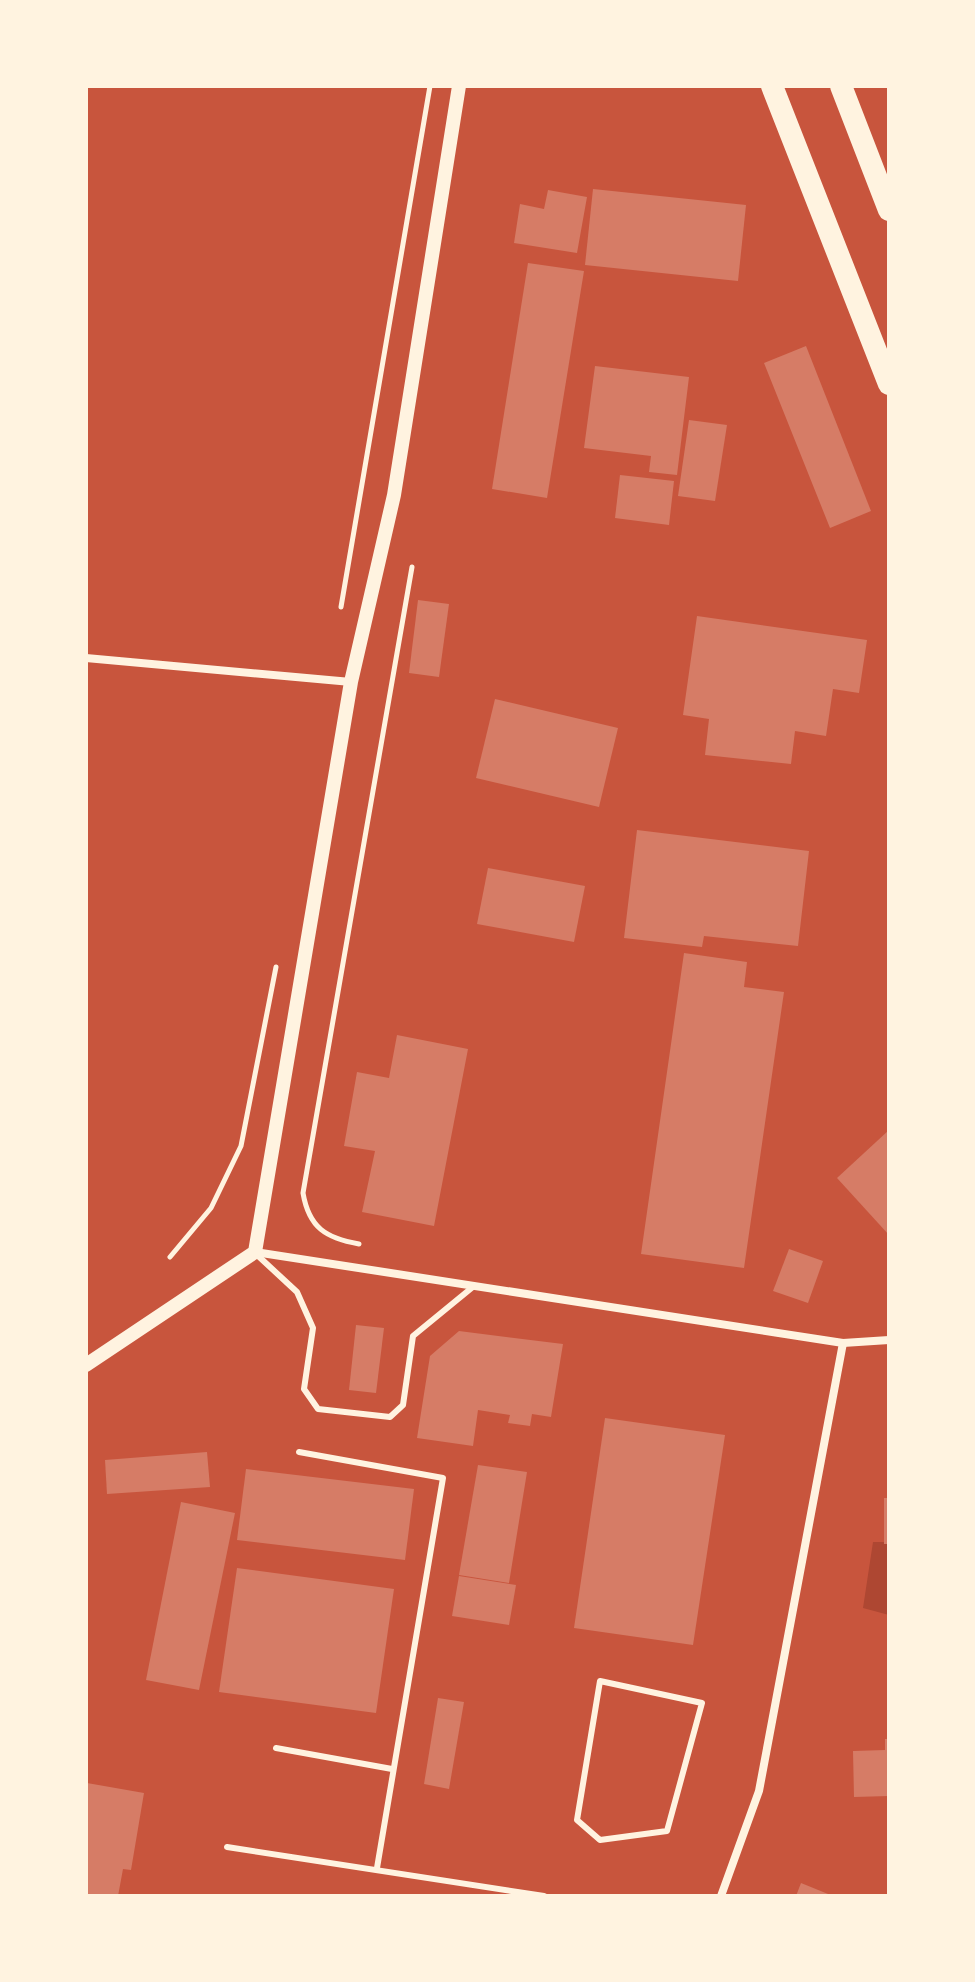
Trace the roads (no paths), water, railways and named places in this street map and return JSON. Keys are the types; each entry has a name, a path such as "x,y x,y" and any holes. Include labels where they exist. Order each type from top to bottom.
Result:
{"highway":[{"path":"772,86 889,384"},
{"path":"841,86 889,210"}],"street":[{"path":"255,1252 351,682 394,495 459,86"},
{"path":"86,658 351,682"},
{"path":"86,1365 255,1252 843,1343 889,1340"},
{"path":"721,1896 759,1791 843,1343"}],"lane":[{"path":"255,1252 297,1292 313,1328 304,1389 318,1409 344,1414 390,1417 403,1405 413,1336 474,1286"},
{"path":"299,1452 443,1478 377,1868"},
{"path":"600,1681 702,1703 667,1831 600,1840 577,1820 600,1681"},
{"path":"276,1748 392,1769"},
{"path":"227,1847 544,1896"}]}
